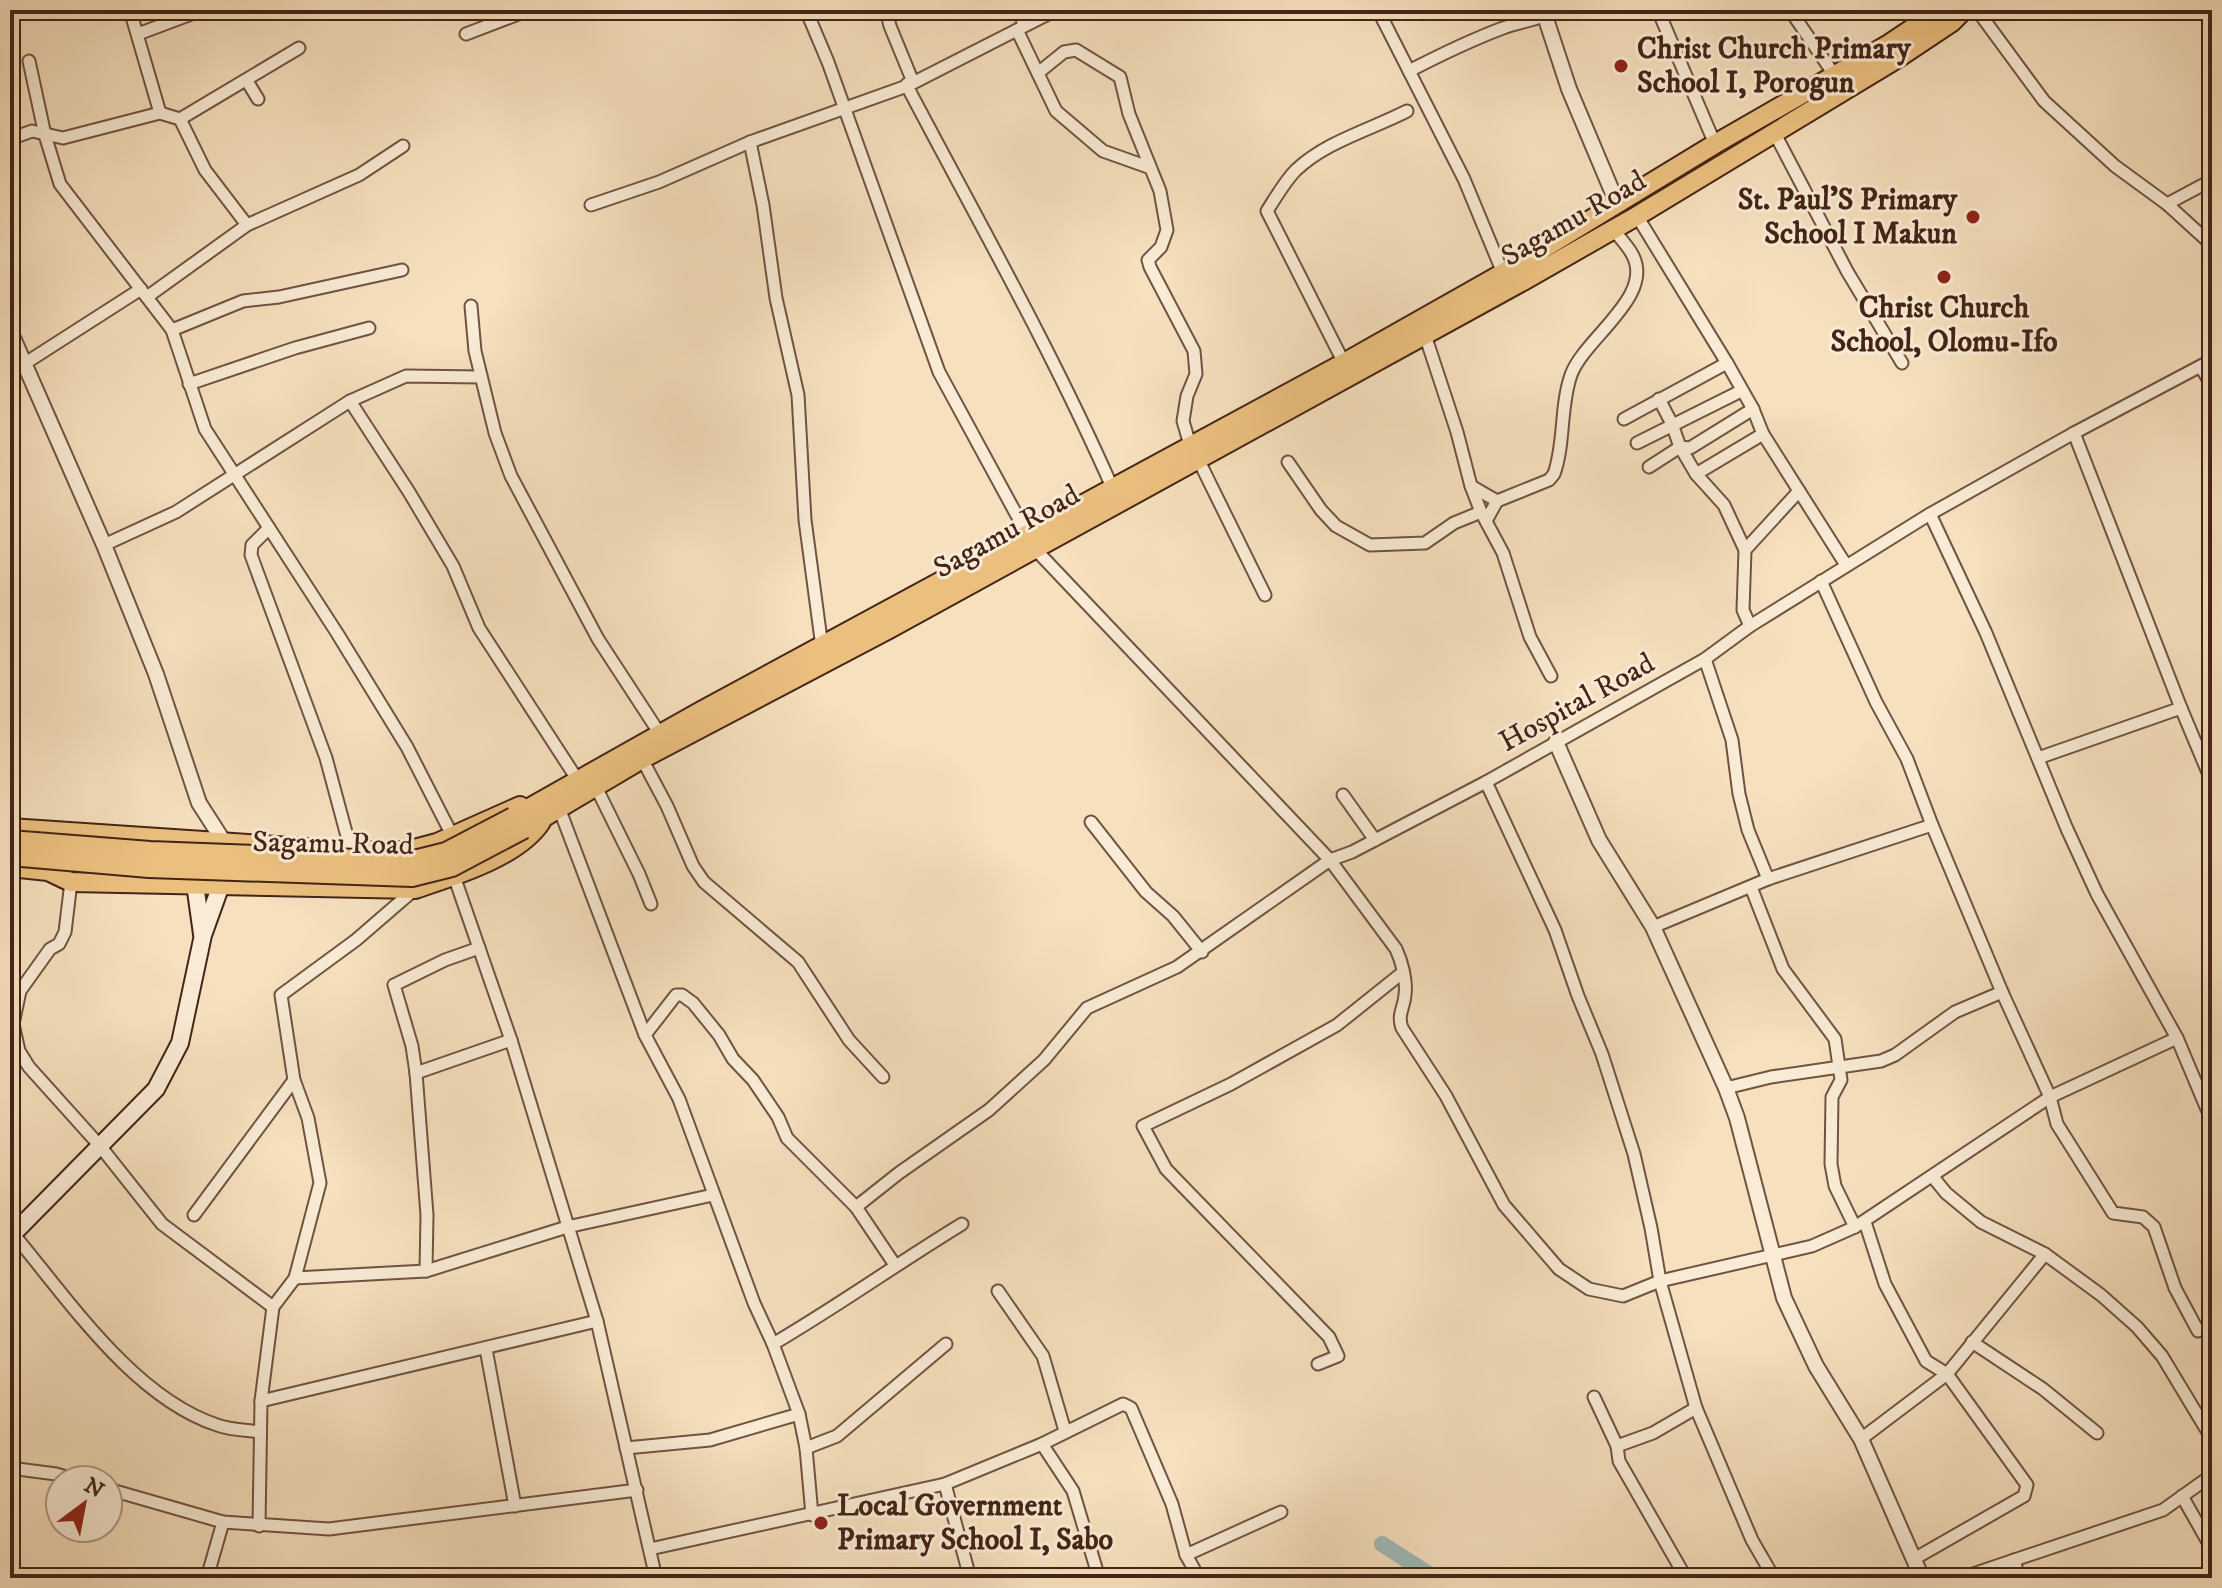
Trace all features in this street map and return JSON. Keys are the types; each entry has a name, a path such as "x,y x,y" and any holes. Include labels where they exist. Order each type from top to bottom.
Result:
{"main road":[{"name":"Sagamu Road","path":"546,810 577,779 822,647 1031,542 1112,487 1194,452 1425,335 1565,246 1617,203 1835,76 1940,10"},
{"name":"Sagamu Road","path":"10,840 150,851 410,861 446,852 518,823 596,787 642,759 830,661 1031,542 1194,452 1503,273 1613,229 1637,216 1898,58 1952,22 1964,10"},
{"path":"10,828 351,851 407,851 453,837 513,807 546,810 534,833 499,855 454,876 415,889 71,882 48,871 10,867"},
{"name":"Sagamu Road","path":"10,856 149,868 412,877 452,867 518,823"},
{"path":"200,841 195,884 203,935"},
{"path":"11,1233 156,1089 169,1066 180,1043 203,935 221,885 224,842"}],"street":[{"path":"130,10 160,113"},
{"path":"138,34 202,10"},
{"path":"466,34 529,10"},
{"path":"806,10 828,62 939,372 1031,542 1330,860 1396,949 1402,962 1406,993 1399,1020 1402,1028 1446,1096 1504,1205 1559,1269 1589,1289 1623,1296 1660,1281 1812,1246 1860,1224 2050,1097 2177,1038"},
{"path":"886,10 910,84 1083,421 1112,487"},
{"path":"1019,10 1020,28 1056,111 1103,151 1148,167"},
{"path":"591,205 659,182 750,142 910,84 1056,10"},
{"path":"1378,10 1464,179 1503,273"},
{"path":"1790,10 1835,76"},
{"path":"1977,10 2044,101 2115,166 2167,204 2212,245"},
{"path":"1409,71 1460,45 1549,12 1569,89 1617,203"},
{"path":"1660,15 1715,144"},
{"path":"10,139 32,131 63,138 160,113 180,119 299,48"},
{"path":"1038,73 1064,52 1076,50 1120,77 1129,114 1160,191 1167,230 1161,247 1148,260 1194,351 1196,374 1187,396 1183,421 1194,452 1265,595"},
{"path":"29,61 45,135 60,184 172,330 205,429 407,747 453,837"},
{"path":"247,81 258,99"},
{"path":"1344,363 1267,211 1294,172 1311,158 1346,138 1407,111"},
{"path":"180,119 205,170 247,225"},
{"path":"1774,132 1847,271 1902,363"},
{"path":"750,142 763,205 776,298 798,395 805,520 822,647"},
{"path":"18,362 144,293 247,225 359,175 403,146"},
{"path":"2167,204 2212,180"},
{"path":"1637,216 1727,363 1763,434 1846,565"},
{"path":"1288,462 1336,526 1370,545 1425,543 1454,523 1484,516 1497,501 1549,480 1554,474 1570,377 1580,356 1622,308 1636,286 1637,268 1632,254 1613,229"},
{"path":"172,330 243,301 279,297 402,270"},
{"path":"471,306 481,377 495,433 511,476 598,639 660,734"},
{"path":"189,384 295,348 369,328"},
{"path":"10,331 18,362 104,545 156,674 199,803 224,842"},
{"path":"1425,335 1471,486 1503,553 1530,637 1551,676"},
{"name":"Hospital Road","path":"856,1207 989,1110 1044,1060 1087,1008 1177,967 1330,860 1486,782 1705,659 1750,626 1930,514 2212,360"},
{"path":"1624,419 1727,363"},
{"path":"2201,367 2212,386"},
{"path":"104,545 176,512 350,401 406,376 481,377"},
{"path":"1637,443 1741,391"},
{"path":"1659,399 1680,447 1696,474 1724,505 1745,550 1743,610 1750,626"},
{"path":"350,401 453,566 479,628 577,779"},
{"path":"1649,467 1680,447 1690,448 1753,409"},
{"path":"2074,433 2212,782"},
{"path":"1696,474 1763,434"},
{"path":"1471,486 1497,501"},
{"path":"1745,550 1799,491"},
{"path":"1930,514 1986,633 2097,894 2177,1038 2212,1121"},
{"path":"269,528 252,545 251,555 326,758 351,851"},
{"path":"1821,581 1876,702 1907,759 2002,992 2050,1097 2057,1124 2113,1213 2143,1217 2154,1227 2175,1288 2198,1331"},
{"path":"1705,659 1732,740 1739,794 1748,830 1768,879"},
{"path":"2038,758 2181,708"},
{"path":"1556,742 1599,840 1653,927 1726,1088 1737,1118 1784,1298 1809,1352 1861,1439 1922,1578"},
{"path":"642,759 693,866 704,882 798,962 849,1040 883,1077"},
{"path":"1486,782 1555,930 1602,1054 1634,1154 1660,1281 1696,1408 1752,1540 1774,1578"},
{"path":"596,787 651,904"},
{"path":"1343,795 1375,840"},
{"path":"546,810 645,1035 679,1099 754,1303 773,1344 799,1414 806,1448 812,1515"},
{"path":"200,841 208,817"},
{"path":"1091,822 1146,892 1173,916 1202,952"},
{"path":"1653,927 1768,879 1932,825"},
{"path":"454,876 511,1040 597,1321 656,1578"},
{"path":"71,882 65,932 59,944 50,949 20,991 13,1024 19,1051 29,1067 100,1146 162,1224 273,1307"},
{"path":"1751,887 1783,969 1835,1039 1841,1080 1832,1097 1831,1164 1835,1186 1860,1224 1885,1284 1926,1361 1947,1374 2027,1485 2024,1496 1914,1559"},
{"path":"259,1526 261,1401 273,1307 295,1278 320,1183 308,1118 294,1080 281,995 356,940 415,889"},
{"path":"426,1271 427,1215 416,1073 412,1046 394,985 445,960 479,948"},
{"path":"1318,1364 1338,1356 1329,1337 1166,1169 1143,1126 1231,1084 1337,1025 1402,973"},
{"path":"1726,1088 1839,1065 1881,1061 1895,1055 1955,1012 2002,992"},
{"path":"645,1035 676,995 682,995 693,1003 719,1035 733,1059 753,1080 778,1117 787,1138 856,1207 895,1265"},
{"path":"416,1073 511,1040"},
{"path":"194,1215 294,1080"},
{"path":"1933,1177 1946,1193 1981,1222 2045,1254 2101,1295 2137,1327 2162,1356 2212,1439"},
{"path":"295,1278 426,1271 567,1227 713,1195"},
{"path":"773,1344 962,1224"},
{"path":"11,1233 103,1343 148,1385 190,1413 219,1426 260,1432"},
{"path":"1861,1439 1947,1374 2045,1254"},
{"path":"998,1291 1043,1356 1065,1431"},
{"path":"261,1401 597,1321"},
{"path":"1972,1342 2043,1389 2097,1433"},
{"path":"806,1448 837,1436 946,1344"},
{"path":"486,1349 515,1506"},
{"path":"1594,1397 1617,1446 1619,1461 1686,1578"},
{"path":"650,1549 945,1484 1042,1444 1123,1404 1131,1408 1172,1504 1186,1555 1199,1578"},
{"path":"1617,1446 1653,1433 1696,1408"},
{"path":"626,1448 710,1440 799,1414"},
{"path":"1042,1444 1073,1491 1099,1578"},
{"path":"10,1468 44,1472"},
{"path":"1961,1578 2163,1510 2212,1475"},
{"path":"945,1484 970,1578"},
{"path":"124,1494 223,1522 329,1529 637,1490"},
{"path":"2182,1496 2212,1549"},
{"path":"1186,1555 1281,1512"},
{"path":"207,1578 223,1522"},
{"path":"2014,1560 2019,1578"}],"waterway":[{"path":"1382,1544 1435,1578"}],"place":[{"name":"Christ Church Primary School I, Porogun","path":"1621,66"},
{"name":"St. Paul'S Primary School I Makun","path":"1973,217"},
{"name":"Christ Church School, Olomu-Ifo","path":"1944,277"},
{"name":"Local Government Primary School I, Sabo","path":"821,1523"}]}
